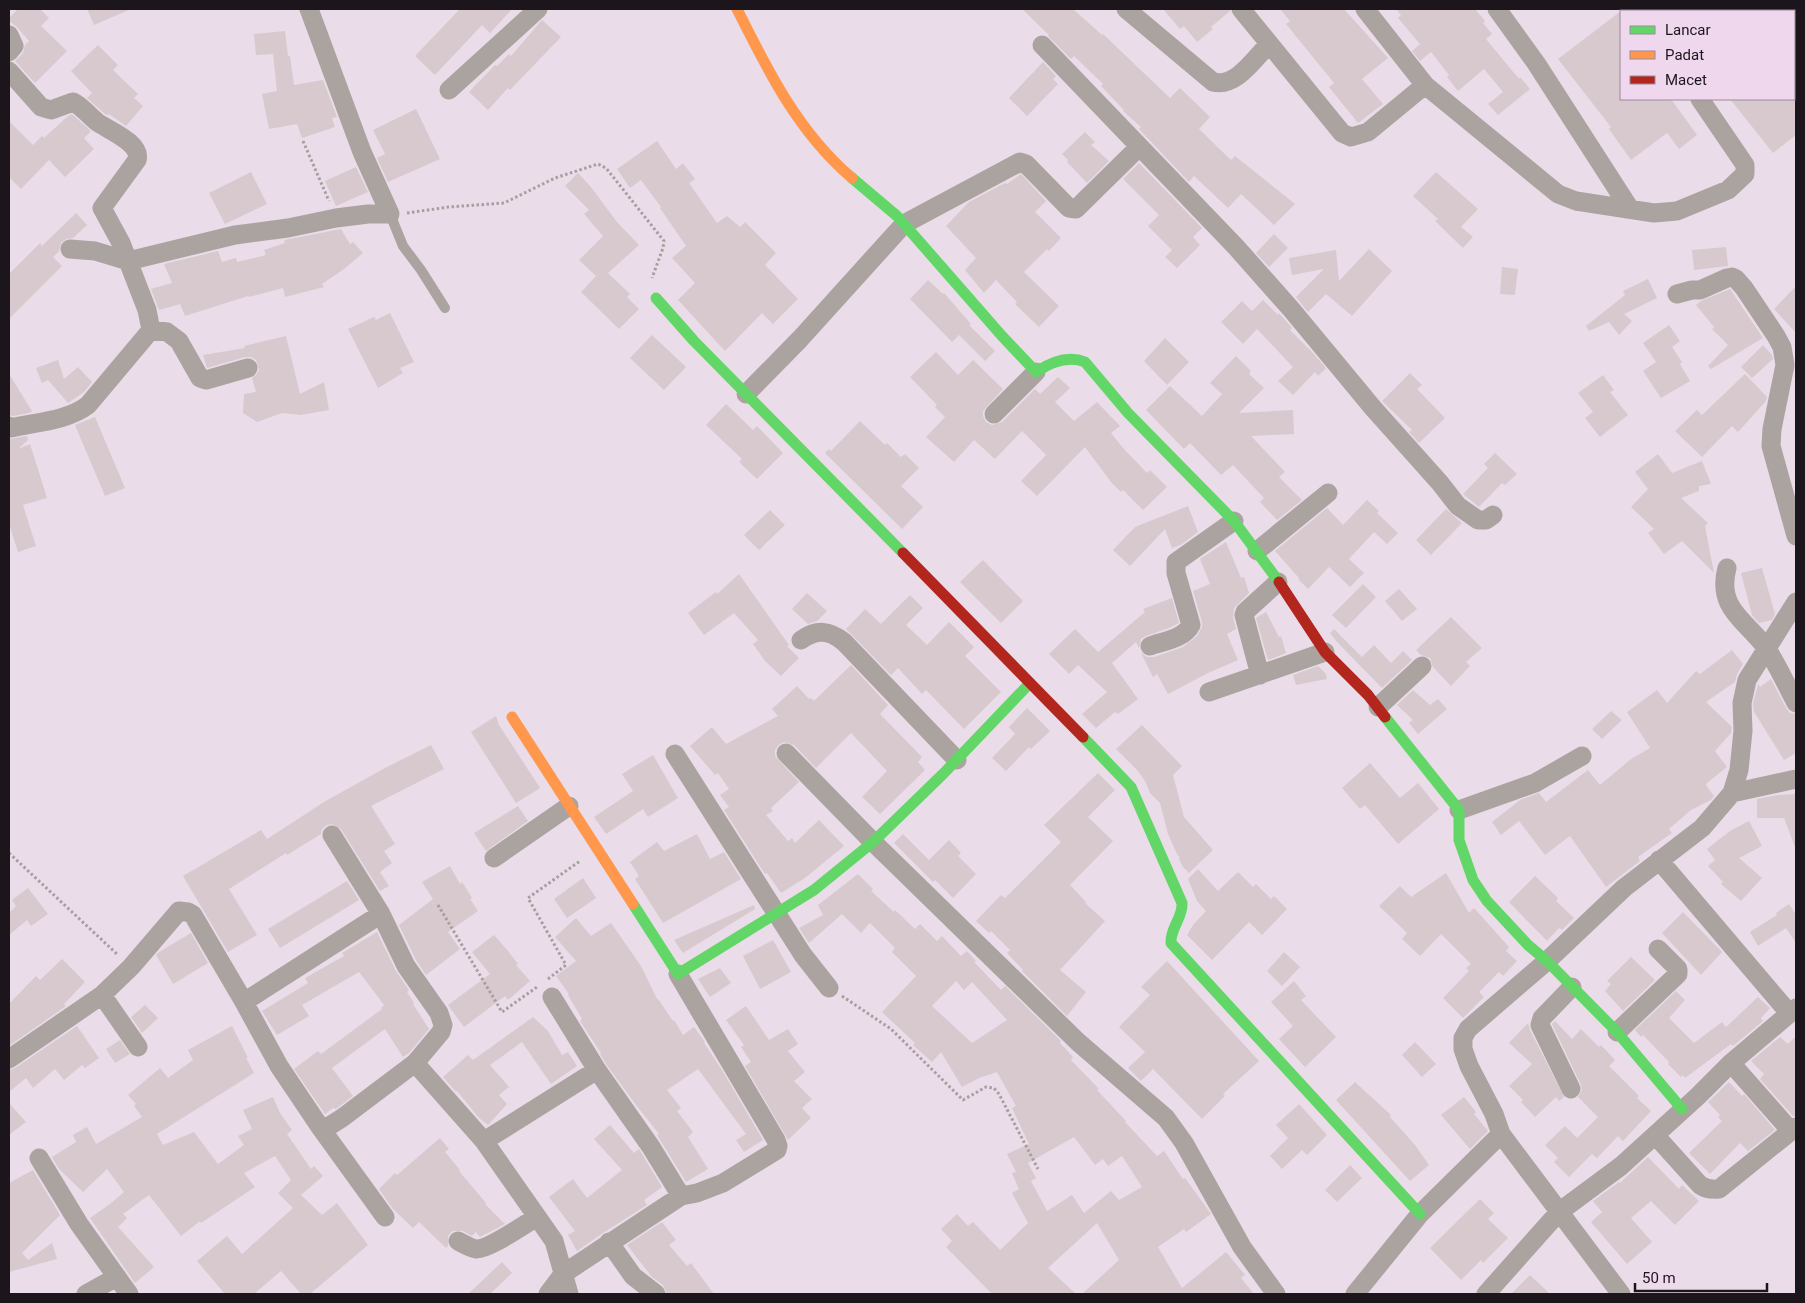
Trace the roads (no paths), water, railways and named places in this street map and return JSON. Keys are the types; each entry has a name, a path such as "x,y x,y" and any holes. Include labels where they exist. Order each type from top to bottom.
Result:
{"street":[{"path":"70,249 95,251 128,261 235,235 288,228 336,218 368,214 390,214 359,144 309,9"},
{"path":"449,90 538,9"},
{"path":"737,9 790,110 804,130 834,162 880,200 904,224 1005,342 1036,372"},
{"path":"1126,9 1213,82 1220,83 1234,80 1269,44"},
{"path":"1241,9 1342,133 1351,137 1368,132 1425,86"},
{"path":"1365,9 1425,86 1558,194 1576,201 1654,213 1677,211 1728,190 1746,174 1745,165 1701,100"},
{"path":"1497,9 1536,63 1630,209"},
{"path":"9,35 14,46 9,52"},
{"path":"1042,45 1236,247 1458,506 1478,520 1486,520 1493,515"},
{"path":"9,71 41,107 51,110 73,102 96,122 124,139 137,151 138,156 136,160 102,208 121,243 150,319 151,330 82,410 61,418 11,428 9,426"},
{"path":"746,394 800,339 904,224 1020,162 1026,164 1069,208 1076,209 1139,147"},
{"path":"1678,294 1700,290 1732,277 1744,288 1779,341 1785,365 1772,429 1771,446 1796,536"},
{"path":"656,298 694,341 1125,779 1131,787 1182,903 1183,910 1180,919 1171,932 1171,942 1420,1214"},
{"path":"151,330 167,332 179,341 200,378 206,380 248,368"},
{"path":"994,414 1044,366 1070,358 1079,358 1085,362 1128,413 1234,521 1257,551 1325,652 1378,707 1459,810 1459,840 1476,886 1500,916 1528,945 1547,961 1617,1032 1682,1109"},
{"path":"1257,551 1328,493"},
{"path":"1150,646 1180,636 1188,631 1191,625 1176,573 1176,562 1234,521"},
{"path":"1728,568 1724,579 1724,591 1728,602 1743,623 1767,649 1796,703"},
{"path":"1260,675 1244,615 1278,582"},
{"path":"1621,1294 1502,1134 1494,1114 1469,1066 1463,1049 1463,1038 1468,1029 1547,961 1624,888 1702,828 1732,792 1739,770 1743,731 1742,702 1747,680 1796,602"},
{"path":"801,640 809,634 823,632 834,634 844,642 957,760"},
{"path":"1209,692 1325,652"},
{"path":"1378,707 1422,666"},
{"path":"678,974 814,890 873,842 957,760 1030,683"},
{"path":"512,717 678,974 778,1146 773,1154 723,1183 681,1196 609,1242 563,1274 548,1294"},
{"path":"786,753 873,842 1078,1042 1166,1118 1184,1142 1242,1247 1276,1294"},
{"path":"675,754 803,955 829,988"},
{"path":"1459,810 1535,783 1582,756"},
{"path":"1732,792 1796,779"},
{"path":"494,858 569,806"},
{"path":"320,1127 331,1125 342,1118 415,1063 441,1032 443,1025 438,1013 406,966 382,914 332,835"},
{"path":"1486,1294 1559,1212 1621,1166 1698,1096 1731,1063 1793,1011 1660,860"},
{"path":"9,1059 102,995 131,967 179,911 188,912 193,915 208,938 279,1066 385,1217"},
{"path":"244,1002 382,914"},
{"path":"1617,1032 1678,974 1678,969 1658,949"},
{"path":"1571,1089 1540,1025 1542,1018 1572,987"},
{"path":"102,995 138,1048"},
{"path":"552,997 597,1070 651,1146 681,1196"},
{"path":"415,1063 484,1141 554,1240 569,1294"},
{"path":"1655,1135 1700,1185 1706,1189 1714,1190 1719,1189 1793,1128 1731,1063"},
{"path":"484,1141 597,1070"},
{"path":"1355,1294 1420,1214 1502,1134"},
{"path":"39,1158 79,1224 128,1294"},
{"path":"458,1241 478,1250 537,1217"},
{"path":"609,1242 633,1276 656,1294"},
{"path":"86,1294 117,1276"}],"lane":[{"path":"390,214 403,246 422,270 445,308"}]}
